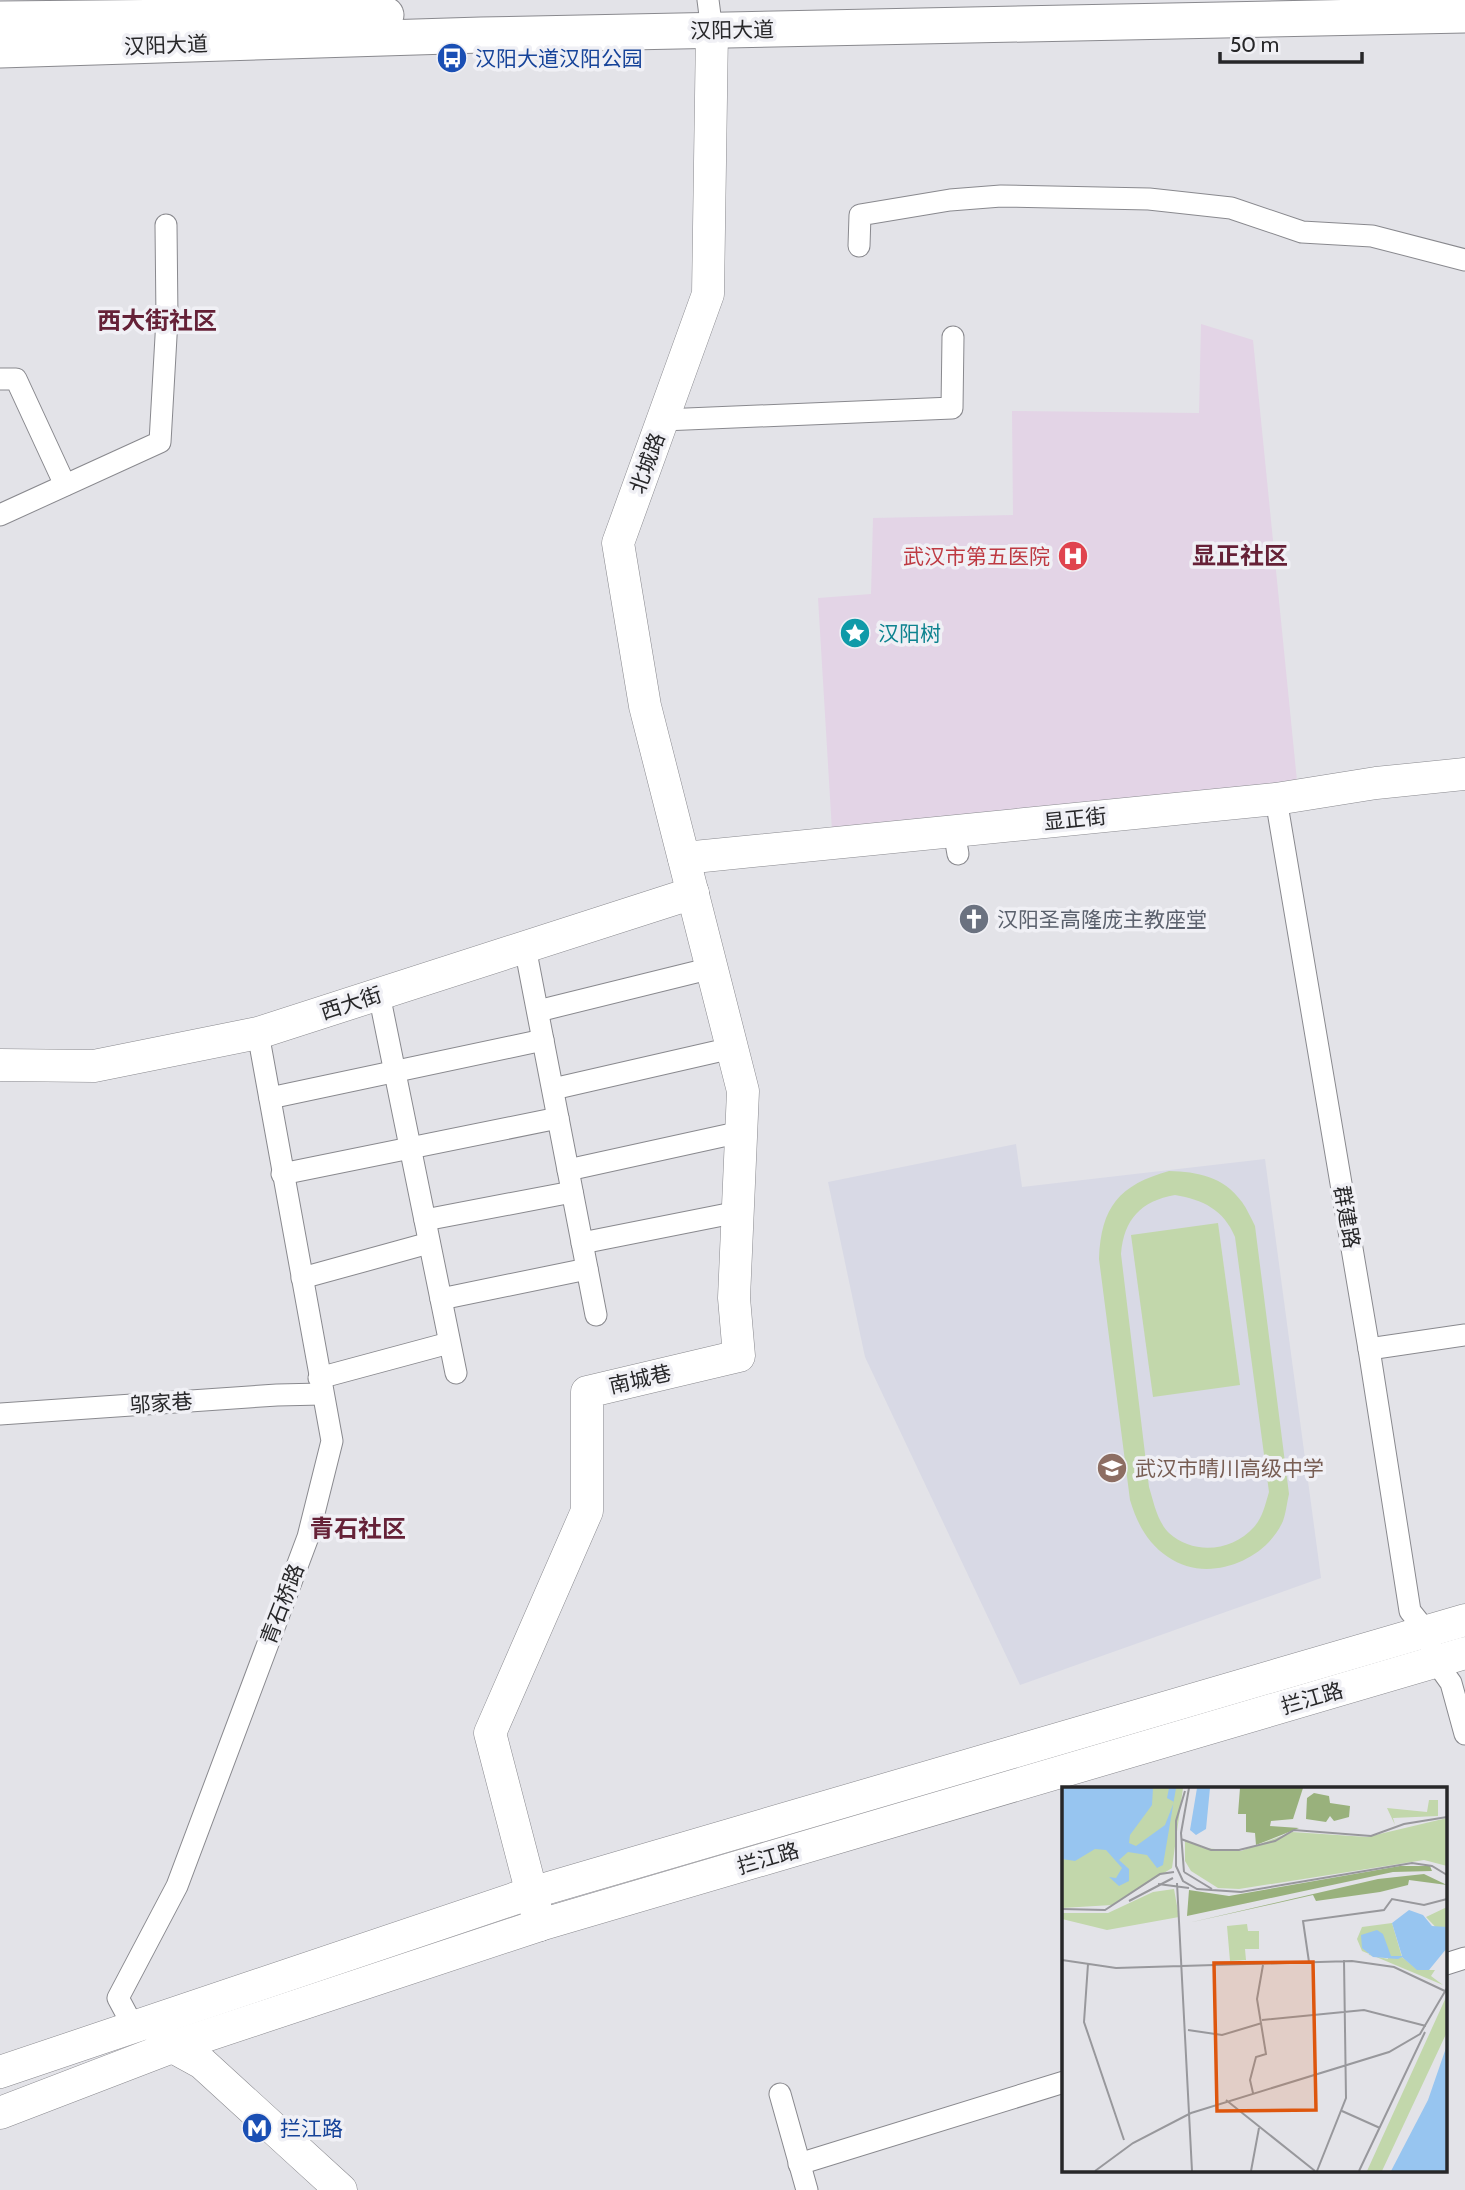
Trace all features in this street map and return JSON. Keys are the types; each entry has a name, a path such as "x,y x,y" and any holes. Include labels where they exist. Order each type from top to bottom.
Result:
{"main road":[{"name":"汉阳大道","path":"0,50 481,35 709,14 1289,0"},
{"name":"汉阳大道","path":"0,19 709,14 1465,15"}],"street":[{"name":"北城路","path":"693,893 645,706 618,543 708,294 709,14"},
{"path":"859,246 860,215 950,200 1001,196 1149,200 1231,208 1302,232 1372,236 1465,260"},
{"path":"0,515 160,442 167,319 166,225"},
{"path":"663,420 952,408 953,337"},
{"path":"0,379 16,379 65,485"},
{"name":"显正街","path":"684,858 956,842 1376,783 1465,774"},
{"name":"群建路","path":"1276,799 1369,1349 1410,1611 1450,1658 1451,1683 1465,1734"},
{"name":"西大街","path":"0,1065 94,1066 258,1033 693,893"},
{"name":"南城巷","path":"540,1925 491,1733 587,1511 587,1392 739,1356 734,1298 743,1091 693,893"},
{"path":"526,947 596,1315"},
{"path":"538,1011 712,968"},
{"path":"379,994 456,1373"},
{"name":"青石桥路","path":"133,2026 118,1998 177,1886 308,1536 332,1441 258,1033"},
{"path":"270,1098 543,1040"},
{"path":"552,1089 732,1048"},
{"path":"282,1174 558,1118"},
{"path":"568,1170 741,1132"},
{"path":"425,1220 572,1192"},
{"path":"582,1243 738,1212"},
{"path":"302,1278 429,1243"},
{"path":"441,1299 587,1269"},
{"path":"1369,1349 1465,1335"},
{"name":"邬家巷","path":"0,1414 277,1395 321,1386 449,1343"},
{"name":"拦江路","path":"0,2072 531,1893 1465,1620"},
{"name":"拦江路","path":"0,2113 172,2047 540,1925 1450,1658"},
{"path":"1448,1963 1465,1958"},
{"path":"133,2026 202,2063 341,2190"},
{"path":"799,2164 1062,2083"},
{"path":"780,2094 807,2190"}],"shaded area":[{"name":"武汉市第五医院","path":"1201,324 1253,340 1297,781 832,831 818,598 871,594 873,518 1013,515 1012,411 1199,413"},
{"name":"武汉市晴川高级中学","path":"1016,1144 1022,1187 1265,1159 1321,1578 1020,1685 865,1357 828,1182"}],"green space":[{"path":"1169,1171 1200,1174 1218,1181 1235,1193 1255,1226 1289,1494 1283,1521 1263,1548 1249,1558 1216,1568 1199,1569 1168,1557 1144,1532 1130,1500 1099,1259 1104,1225 1116,1201 1137,1183","holes":["1175,1195 1211,1207 1224,1219 1235,1237 1269,1492 1262,1515 1254,1527 1235,1542 1212,1548 1189,1545 1169,1533 1154,1505 1149,1487 1121,1254 1126,1231 1136,1214 1163,1198"]},
{"path":"1218,1223 1240,1385 1153,1397 1131,1235"}],"place":[{"name":"汉阳大道汉阳公园","path":"452,58"},
{"name":"武汉市第五医院","path":"1073,556"},
{"name":"汉阳树","path":"855,633"},
{"name":"汉阳圣高隆庞主教座堂","path":"974,919"},
{"name":"武汉市晴川高级中学","path":"1112,1468"},
{"name":"拦江路","path":"257,2128"}],"district":[{"name":"西大街社区","path":"157,320"},
{"name":"显正社区","path":"1240,555"},
{"name":"青石社区","path":"358,1528"}]}
